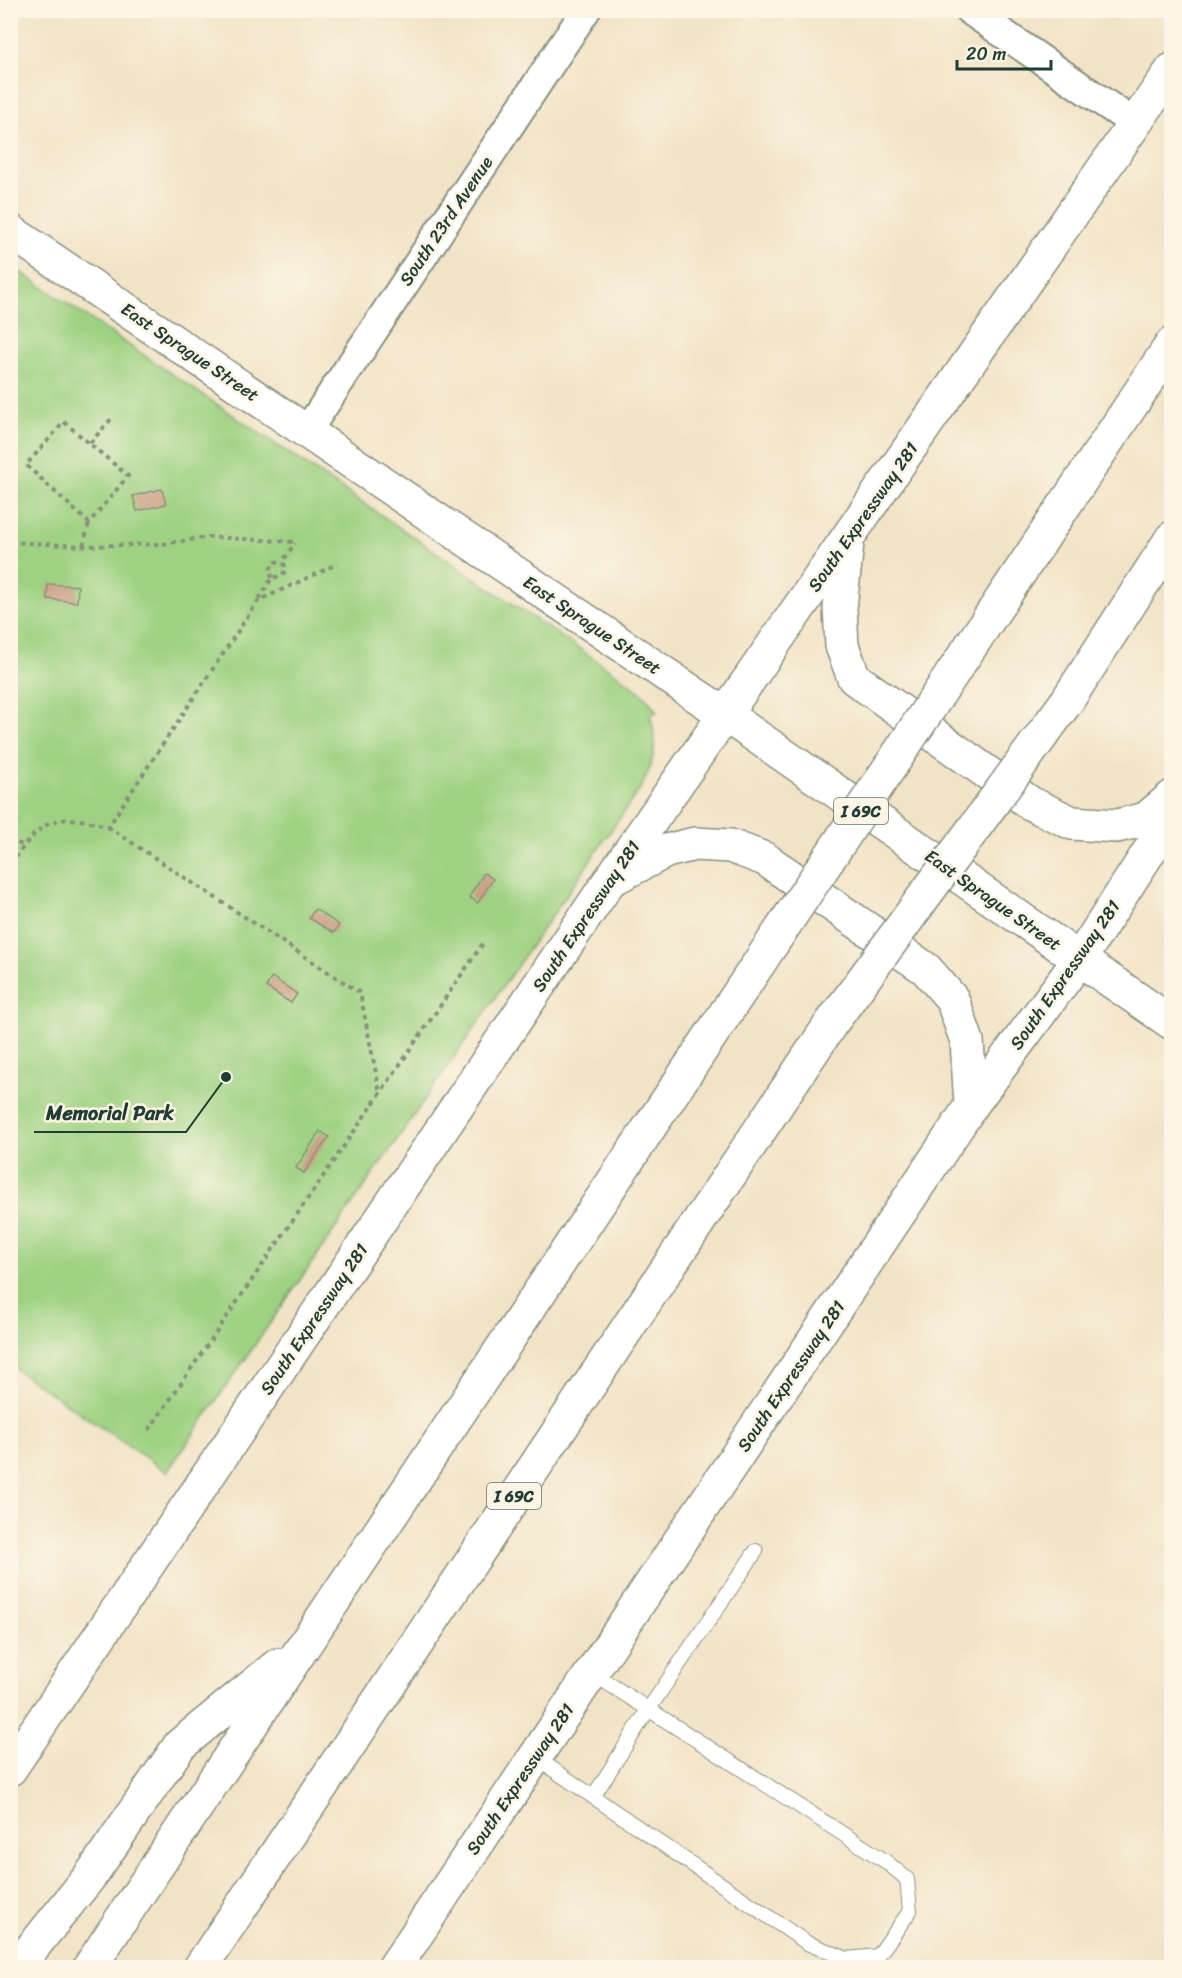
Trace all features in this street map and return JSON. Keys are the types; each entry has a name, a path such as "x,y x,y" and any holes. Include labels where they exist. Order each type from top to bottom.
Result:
{"main road":[{"name":"South Expressway 281","path":"10,1769 610,880 724,714 848,541 1172,70"},
{"name":"East Sprague Street","path":"10,231 724,714 1172,1023"},
{"name":"I 69C","path":"89,1968 1172,344"},
{"name":"I 69C","path":"200,1968 830,1025 1067,701 1172,538"},
{"path":"848,541 840,608 842,646 854,678 1030,803 1072,823 1117,826 1146,819 1172,797"},
{"name":"South Expressway 281","path":"394,1968 971,1106 1079,960 1172,816"},
{"path":"610,880 666,851 695,844 730,846 765,859 926,969 952,999 967,1041 971,1106"},
{"path":"15,1968 91,1875 180,1745 305,1643"}],"street":[{"name":"South 23rd Avenue","path":"307,431 586,10"},
{"path":"969,10 1136,124"}],"lane":[{"path":"593,1797 648,1710 756,1551"},
{"path":"536,1757 807,1943 847,1959 878,1956 910,1911 907,1879 885,1861 592,1673"}],"path":[{"path":"90,443 113,417"},
{"path":"83,546 89,523 128,476 64,422 26,465 89,523"},
{"path":"10,542 83,546 164,544 208,537 296,542 283,561 274,562 270,569 272,578 258,601 108,827"},
{"path":"272,578 281,576 286,570 283,561"},
{"path":"258,601 337,564"},
{"path":"10,866 23,846 48,824 63,818 79,818 108,827 360,993 380,1093"},
{"path":"10,838 23,846"},
{"path":"149,1430 484,942"}],"green space":[{"path":"10,265 621,677 644,695 657,712 650,715 654,734 654,752 641,787 167,1472 11,1366"}],"building":[{"path":"162,489 166,504 137,511 133,496"},
{"path":"48,584 78,586 77,602 47,599"},
{"path":"484,873 493,879 478,903 469,897"},
{"path":"315,909 339,925 334,933 309,918"},
{"path":"272,977 297,994 291,1003 266,987"},
{"path":"320,1131 329,1137 304,1173 296,1168"}],"place":[{"name":"Memorial Park","path":"226,1077"}]}
